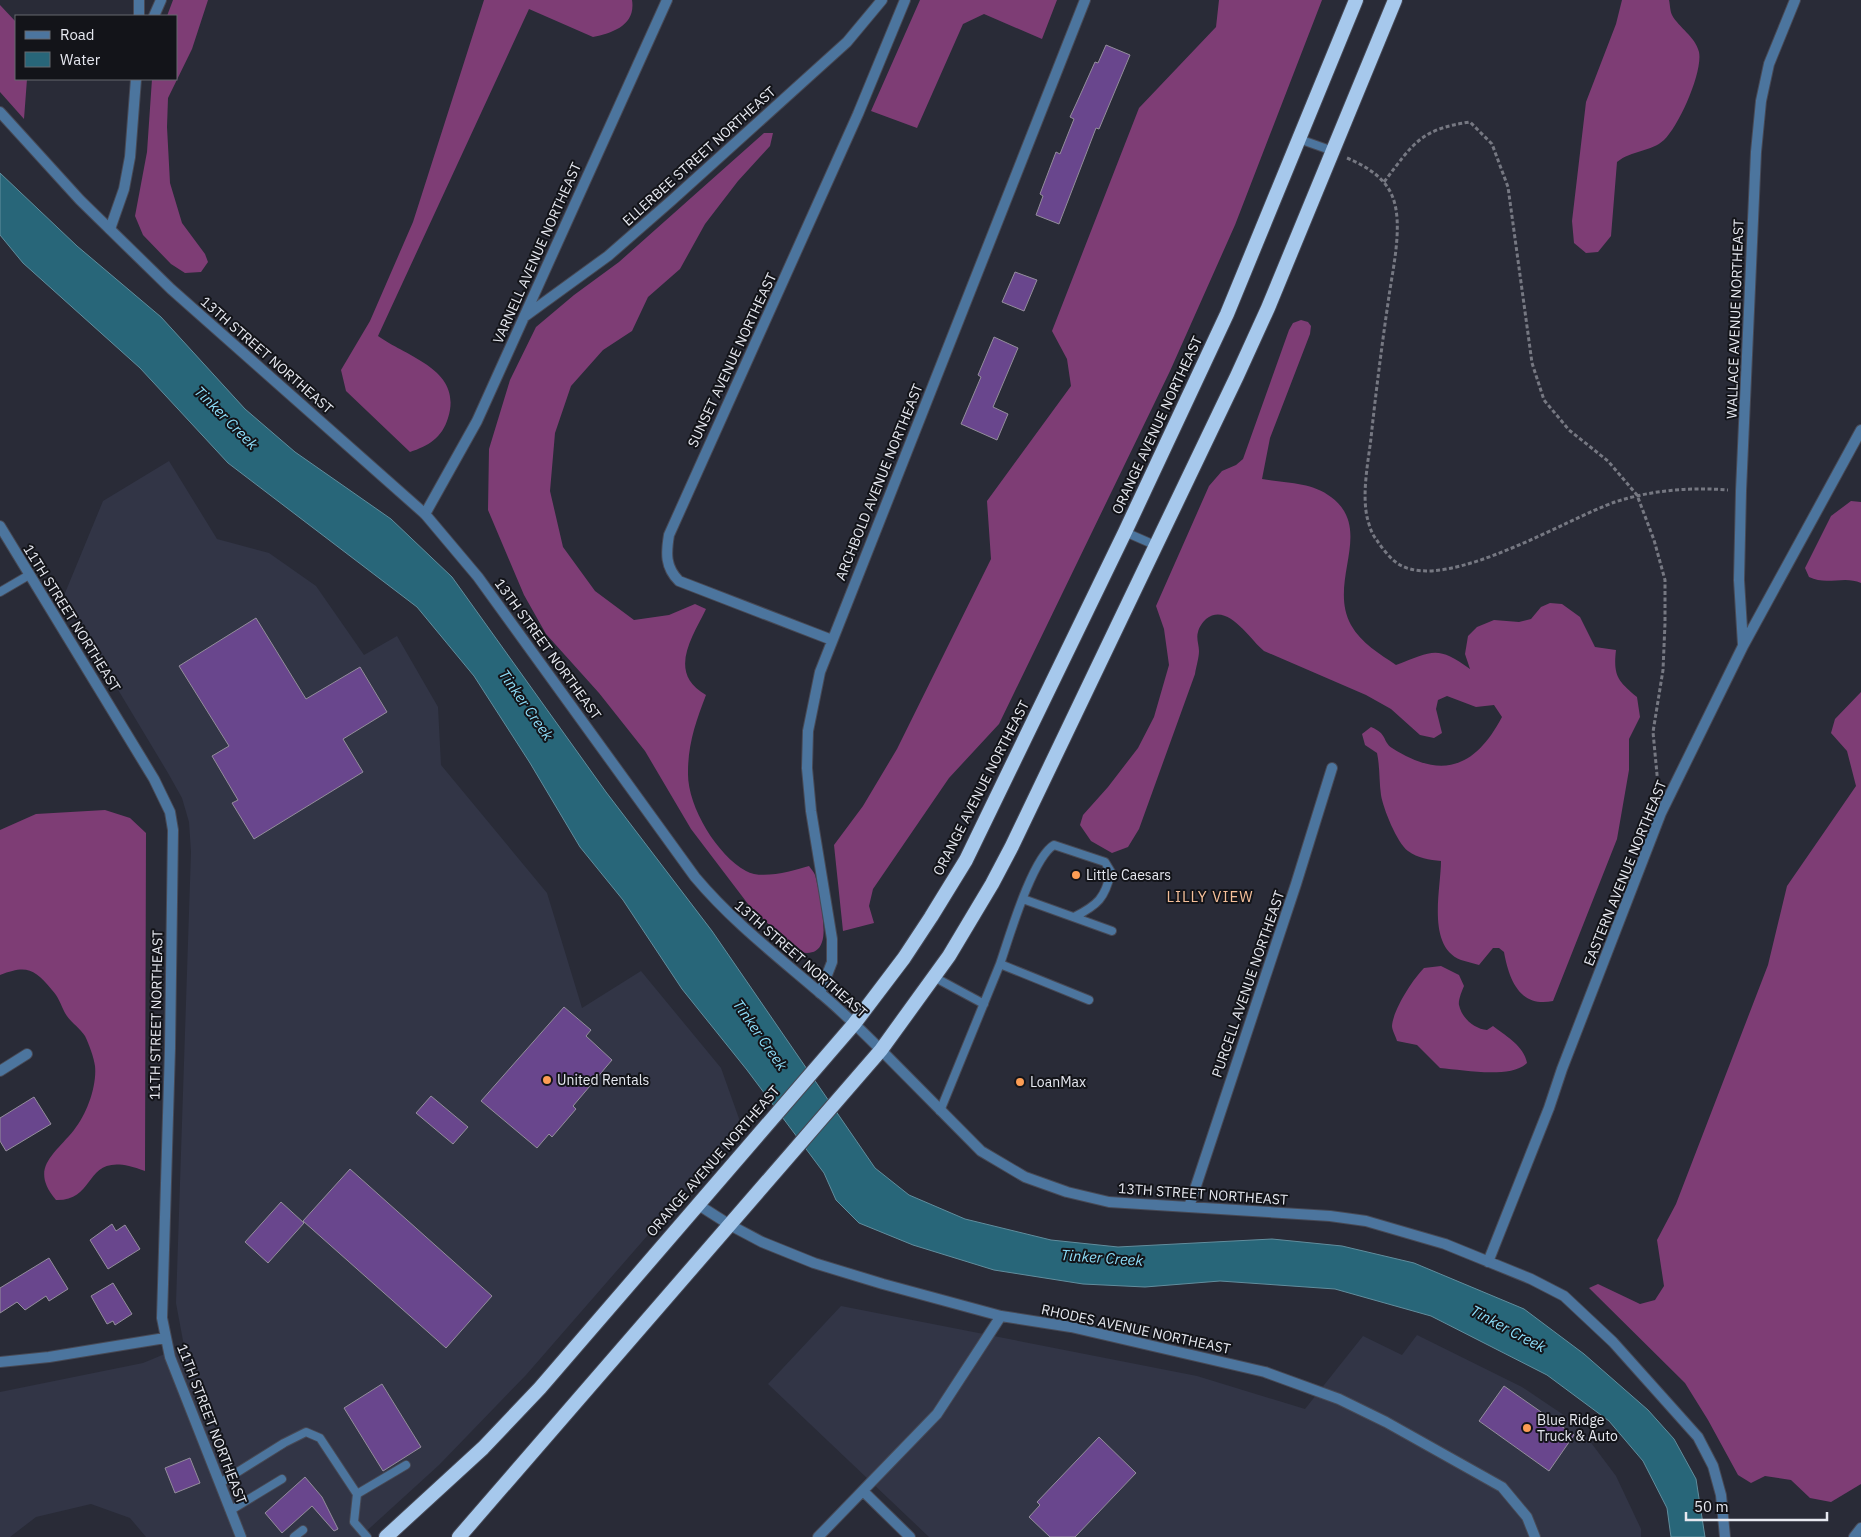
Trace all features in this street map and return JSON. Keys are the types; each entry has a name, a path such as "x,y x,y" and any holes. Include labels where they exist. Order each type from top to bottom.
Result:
{"highway":[{"name":"ORANGE AVENUE NORTHEAST","path":"386,1537 484,1448 540,1388 854,1024 904,958 966,860 1125,532 1227,314 1356,0"},
{"path":"459,1537 881,1050 934,977 992,884 1157,546 1268,308 1395,0"}],"street":[{"path":"139,0 139,15"},
{"path":"154,15 161,0"},
{"name":"VARNELL AVENUE NORTHEAST","path":"426,514 477,421 667,0"},
{"name":"ELLERBEE STREET NORTHEAST","path":"522,318 608,256 671,201 847,42 882,0"},
{"name":"SUNSET AVENUE NORTHEAST","path":"832,640 679,581 668,566 666,554 669,535 854,123 905,0"},
{"name":"ARCHBOLD AVENUE NORTHEAST","path":"820,993 832,962 832,939 811,811 807,768 812,701 832,640 1085,0"},
{"name":"WALLACE AVENUE NORTHEAST","path":"1743,646 1739,580 1741,491 1755,162 1759,118 1770,64 1795,0"},
{"path":"110,229 124,189 130,157 136,80"},
{"name":"13TH STREET NORTHEAST","path":"0,112 110,229 226,339 426,514 478,577 700,883 757,941 854,1024 981,1151 1026,1177 1067,1192 1109,1202 1330,1216 1366,1221 1410,1232 1488,1262 1564,1296 1614,1342 1698,1437 1713,1466 1721,1495 1725,1537"},
{"name":"EASTERN AVENUE NORTHEAST","path":"1488,1262 1550,1108 1562,1069 1661,812 1743,646 1861,430"},
{"name":"11TH STREET NORTHEAST","path":"0,526 154,779 168,807 173,830 170,1048 162,1318 170,1357 242,1537"},
{"name":"PURCELL AVENUE NORTHEAST","path":"1189,1207 1296,884 1332,768"},
{"path":"0,1070 27,1054"},
{"name":"RHODES AVENUE NORTHEAST","path":"697,1204 730,1225 814,1262 1000,1316 1071,1327 1265,1372 1339,1399 1386,1422 1502,1487 1527,1517 1535,1537"},
{"path":"818,1537 936,1414 1000,1316"},
{"path":"0,1362 49,1357 165,1338"},
{"path":"863,1491 910,1537"},
{"path":"1854,1537 1861,1528"}],"lane":[{"path":"1299,139 1333,151"},
{"path":"1125,532 1157,546"},
{"path":"0,592 29,575"},
{"path":"940,1111 1000,964 1023,899 1045,850 1054,845 1106,862 1111,872 1106,892 1086,911 1074,917"},
{"path":"1023,899 1112,932"},
{"path":"1000,964 1088,1000"},
{"path":"934,977 984,1004"},
{"path":"220,1483 284,1443 306,1432 320,1438 357,1494 354,1522 367,1537"},
{"path":"357,1494 406,1465"},
{"path":"231,1510 282,1479"},
{"path":"294,1537 303,1530"}],"path":[{"path":"1384,182 1416,141 1444,125 1470,122 1492,144 1508,187 1532,363 1544,400 1569,430 1608,461 1637,495 1654,540 1664,580 1662,670 1653,732 1661,812"},
{"path":"1333,151 1356,162 1384,182 1393,198 1397,215 1394,257 1380,355 1367,469 1367,516 1372,534 1385,552 1399,565 1413,570 1438,571 1496,554 1591,512 1637,495 1668,490 1714,488 1741,491"}],"shaded area":[{"path":"173,0 208,0 192,49 178,78 178,15 167,15"},
{"path":"484,0 632,0 632,9 627,22 622,26 608,33 593,37 529,9 378,336 430,367 441,377 448,388 451,402 448,418 442,431 428,444 410,452 346,391 341,370 370,321 413,222"},
{"path":"920,0 1057,0 1042,39 984,14 963,24 917,128 871,111"},
{"path":"1219,0 1322,0 1235,225 1170,371 999,724 949,778 873,889 869,906 874,923 843,931 834,845 863,806 897,749 991,559 987,501 1071,386 1067,359 1052,331 1139,108 1216,27"},
{"path":"1622,0 1669,0 1672,15 1697,46 1699,61 1689,98 1670,133 1659,144 1629,155 1617,162 1611,236 1598,252 1586,253 1574,243 1572,221 1586,102 1616,24"},
{"path":"0,5 15,21 15,80 27,80 24,119 0,92"},
{"path":"152,80 177,80 168,98 167,127 170,183 182,223 205,254 208,262 201,272 185,273 171,264 143,235 135,216 147,152"},
{"path":"764,133 773,133 770,146 738,181 705,224 680,269 648,297 632,331 603,350 571,386 555,433 550,491 563,547 595,591 634,620 669,615 695,604 706,609 690,643 685,666 694,686 706,695 696,723 689,752 689,785 693,800 698,814 715,842 735,864 746,871 752,874 768,875 809,866 815,874 817,881 824,928 820,946 811,953 796,951 748,904 691,829 645,751 599,693 546,634 524,595 488,510 489,449 510,380 536,327 574,295 619,262"},
{"path":"1301,320 1308,322 1311,326 1310,334 1270,438 1262,479 1315,488 1331,497 1344,510 1349,525 1350,540 1344,591 1345,608 1351,625 1360,637 1371,648 1396,665 1419,656 1442,653 1470,669 1465,654 1468,636 1477,627 1494,620 1519,622 1531,619 1541,607 1550,603 1562,604 1580,617 1595,647 1616,650 1615,666 1618,677 1625,687 1637,697 1640,717 1629,739 1629,770 1617,839 1553,1001 1542,1002 1524,996 1513,982 1504,952 1499,948 1493,948 1479,965 1461,960 1450,953 1443,943 1439,930 1438,901 1441,861 1416,855 1408,851 1399,841 1382,801 1377,753 1365,745 1362,734 1371,727 1380,732 1392,748 1410,758 1426,764 1442,766 1456,764 1469,758 1492,734 1502,717 1494,705 1476,707 1447,696 1438,700 1436,709 1442,733 1434,738 1420,735 1391,709 1366,695 1264,651 1230,618 1214,615 1206,619 1199,630 1197,637 1199,654 1195,674 1139,829 1128,847 1112,853 1091,841 1080,825 1083,815 1108,787 1138,748 1154,717 1169,665 1164,629 1156,606 1209,486 1222,471 1236,465 1243,459 1289,330 1293,323"},
{"path":"169,461 217,539 269,553 316,586 364,655 397,636 438,707 441,765 547,893 582,1008 641,971 721,1068 742,1127 526,1375 439,1465 360,1537 146,1537 130,1518 91,1504 36,1517 10,1537 0,1537 0,1392 143,1363 184,1346 176,1303 191,852 189,822 182,798 168,773 63,598 103,501"},
{"path":"1851,501 1861,502 1861,583 1848,580 1822,581 1809,577 1805,568 1831,516"},
{"path":"1861,692 1861,1484 1831,1502 1810,1498 1791,1480 1765,1476 1751,1483 1738,1475 1685,1383 1589,1288 1598,1284 1640,1304 1655,1300 1664,1286 1657,1240 1676,1204 1768,965 1787,886 1856,786 1847,751 1831,733 1835,719"},
{"path":"105,810 130,818 146,833 145,1171 124,1165 110,1165 100,1169 80,1192 70,1198 56,1200 48,1189 45,1179 47,1162 74,1130 83,1116 93,1091 95,1066 85,1036 67,1016 56,995 40,977 29,970 17,970 0,975 0,830 36,814"},
{"path":"1441,966 1459,975 1464,986 1459,1005 1466,1019 1482,1029 1487,1030 1493,1026 1518,1046 1527,1063 1510,1071 1498,1072 1474,1072 1440,1068 1417,1045 1397,1041 1392,1026 1393,1019 1404,995 1424,968"},
{"path":"841,1306 1197,1376 1305,1409 1363,1336 1402,1355 1417,1335 1522,1387 1577,1424 1616,1476 1641,1529 1641,1537 929,1537 768,1384"}],"water":[{"name":"Tinker Creek","path":"0,173 77,246 161,317 245,409 295,452 391,519 452,577 606,792 712,931 875,1168 909,1195 965,1219 1051,1240 1118,1247 1272,1239 1342,1246 1414,1263 1524,1309 1584,1354 1648,1410 1674,1439 1696,1479 1705,1537 1671,1537 1667,1508 1643,1461 1609,1421 1547,1375 1431,1316 1335,1289 1220,1281 1145,1287 1083,1284 994,1270 913,1245 859,1223 836,1200 824,1173 747,1070 682,989 623,900 580,847 530,763 474,676 417,607 228,463 140,368 23,263 0,235"}],"building":[{"path":"1106,45 1130,55 1099,129 1096,128 1059,224 1036,215 1043,196 1040,194 1056,152 1060,154 1074,119 1070,117 1095,62 1098,63"},
{"path":"1015,272 1037,280 1024,311 1002,302"},
{"path":"994,337 1018,348 993,407 1008,414 997,440 961,424 981,377 978,375"},
{"path":"256,618 306,699 360,667 387,712 343,739 363,772 254,839 232,803 238,800 212,756 229,746 179,666"},
{"name":"United Rentals","path":"564,1007 591,1030 586,1036 612,1060 573,1106 576,1109 552,1137 549,1134 537,1148 481,1101"},
{"path":"431,1096 468,1127 453,1144 416,1113"},
{"path":"34,1097 51,1124 6,1151 0,1141 0,1118"},
{"path":"350,1169 492,1296 446,1348 303,1221"},
{"path":"281,1202 304,1223 268,1263 245,1242"},
{"path":"112,1224 116,1231 125,1225 140,1249 108,1269 90,1240"},
{"path":"49,1258 68,1289 49,1301 46,1296 25,1310 17,1302 0,1313 0,1288"},
{"path":"113,1283 132,1314 115,1325 113,1321 107,1324 91,1296"},
{"path":"382,1384 421,1447 383,1471 344,1408"},
{"name":"Blue Ridge Truck & Auto","path":"1504,1386 1574,1435 1549,1471 1479,1421"},
{"path":"1099,1437 1136,1473 1075,1537 1050,1537 1029,1517 1040,1505 1037,1502"},
{"path":"190,1458 200,1483 175,1493 165,1468"},
{"path":"305,1477 322,1497 338,1529 334,1531 312,1506 282,1533 265,1513"}],"place":[{"name":"Little Caesars","path":"1076,875"},
{"name":"United Rentals","path":"547,1080"},
{"name":"LoanMax","path":"1020,1082"},
{"name":"Blue Ridge Truck & Auto","path":"1527,1428"}],"district":[{"name":"LILLY VIEW","path":"1210,897"}]}
